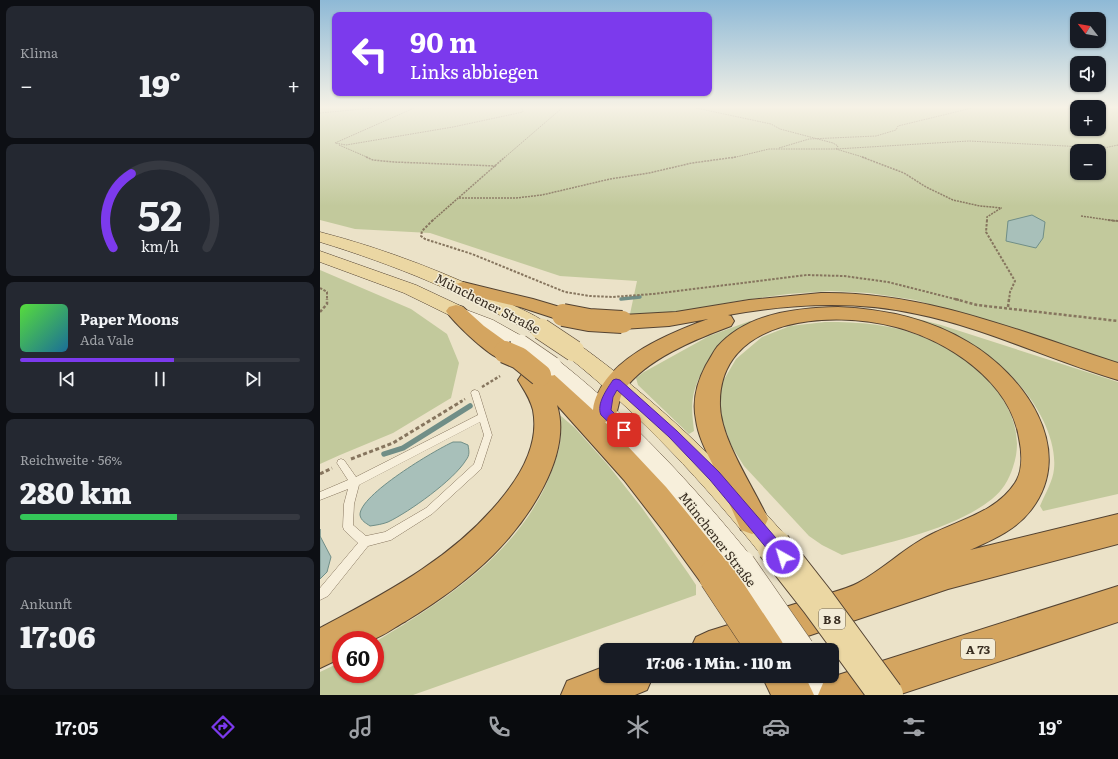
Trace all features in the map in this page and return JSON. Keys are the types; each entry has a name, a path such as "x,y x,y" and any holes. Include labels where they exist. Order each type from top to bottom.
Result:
{"highway":[{"path":"463,288 526,303 563,315 589,320 622,322 675,319 770,303 802,300 851,299 908,306 964,320 1118,372"},
{"path":"605,412 608,397 616,383 638,364 683,338 770,303"},
{"path":"456,311 477,331 513,348 512,362 540,374 627,462 684,531 729,570 763,643"},
{"path":"752,519 713,436 708,423 706,409 708,388 715,367 732,345 746,333 765,324 797,316 832,313 867,315 909,323 947,339 973,355 1003,381 1021,407 1030,425 1035,458 1027,491 1008,513 997,521 942,545 867,598"},
{"path":"320,649 398,606 428,586 471,554 495,531 514,507 537,471 543,453 547,436 547,420 544,403 539,391 540,374"},
{"path":"730,643 948,572 1118,529"},
{"name":"A 73","path":"838,695 1118,604"},
{"path":"581,695 614,683"},
{"path":"786,683 794,695"}],"main road":[{"name":"Münchener Straße","path":"320,237 404,264 463,288 541,329 574,351 642,404 692,452 752,519 818,602 886,695"},
{"name":"Münchener Straße","path":"320,256 410,289 456,311"},
{"name":"Münchener Straße","path":"540,374 605,412 645,451 666,475 729,570 793,643"},
{"path":"820,683 828,695"}],"lane":[{"path":"320,594 324,592 366,542 387,536 429,511 478,466 488,435 475,392"},
{"path":"320,496 355,482 482,417"},
{"path":"341,463 355,482"},
{"path":"355,482 349,504 348,527 366,542"}],"path":[{"path":"338,144 335,143 341,140"},
{"path":"338,144 376,140"},
{"path":"525,140 429,223 422,231 421,236 425,239 472,254 565,292 590,296 612,297"},
{"path":"459,198 516,198 542,195 610,179 728,159 806,140"},
{"path":"824,140 838,146 836,149"},
{"path":"769,149 836,149 969,141 1104,148 1118,145"},
{"path":"338,144 372,160 496,166"},
{"path":"836,149 876,161 904,173 926,187 953,200 980,206 1002,208 987,217 986,232 1015,281 1010,292 1008,307"},
{"path":"1081,216 1118,221"},
{"path":"320,288 327,292 327,304 320,312"},
{"path":"320,474 341,463 392,443 446,412 500,376"}],"green space":[{"path":"320,140 1118,140 1118,367 1007,327 915,300 869,293 830,291 788,294 744,300 660,315 630,314 637,281 560,276 430,233 355,229 320,220"},
{"path":"320,270 411,309 447,334 459,363 451,398 393,433 320,464"},
{"path":"902,316 941,325 1118,382 1118,494 1043,511 1040,506 1053,474 1054,454 1044,422 1036,406 1014,379 990,358"},
{"path":"750,321 754,322 723,344 708,361 704,368 697,382 692,401 694,431 689,434 638,385 636,378 644,372 709,336"},
{"path":"825,322 876,325 913,333 944,347 962,358 980,372 995,388 1007,406 1015,425 1017,446 1013,467 1005,485 996,496 976,510 940,527 900,540 842,555 822,545 809,536 744,466 732,447 722,420 720,396 722,383 736,359 762,337 790,326"},
{"path":"561,416 575,428 608,465 642,508 696,585 696,595 413,695 320,695 320,672 332,666 332,683 384,683 384,637 457,588 482,568 505,545 525,520 542,493 559,450 561,437 558,423 559,417"}],"water":[{"path":"1032,215 1045,222 1043,238 1036,248 1006,241 1008,221"},
{"path":"453,442 461,442 468,445 469,455 460,468 442,486 407,511 388,522 370,526 363,520 360,515 363,506 384,485 415,463"},
{"path":"320,536 331,557 327,572 320,579"}],"waterway":[{"path":"621,299 640,297"},
{"path":"384,454 403,448 470,406"}],"route":[{"path":"624,430 605,412 608,397 616,383 642,404 714,476 783,557"}]}
